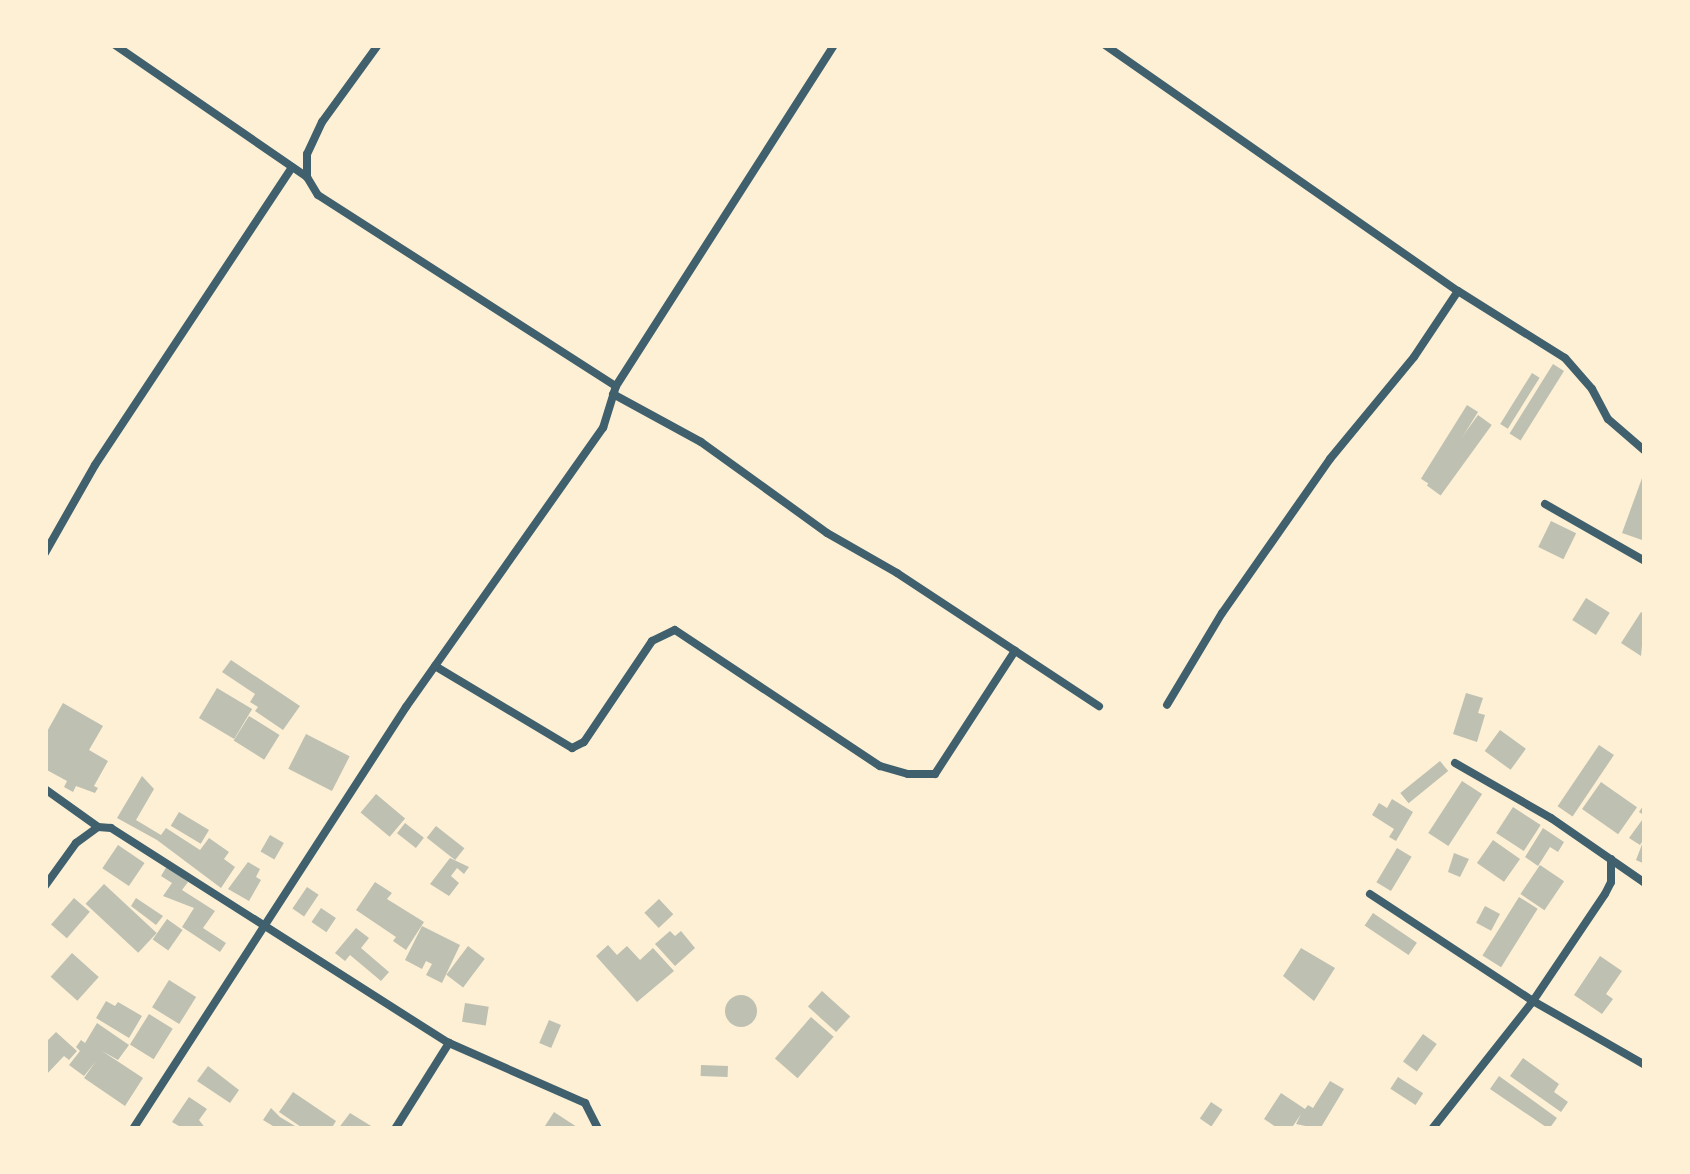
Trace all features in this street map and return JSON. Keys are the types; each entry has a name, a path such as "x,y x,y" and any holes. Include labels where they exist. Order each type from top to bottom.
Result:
{"street":[{"path":"114,45 292,166 307,177 318,194 614,390 701,442 828,533 1099,706"},
{"path":"307,177 307,154 322,122 378,45"},
{"path":"133,1129 435,666 602,428 614,390 834,45"},
{"path":"1105,45 1458,291 1565,358 1592,388 1608,419 1645,451"},
{"path":"45,553 105,449 292,166"},
{"path":"1166,705 1254,567 1458,291"},
{"path":"1545,504 1645,562"},
{"path":"435,666 572,748 584,742 652,642 675,630 880,766 908,774 935,774 1015,651"},
{"path":"1456,763 1551,818 1645,882"},
{"path":"45,789 98,827 111,828 449,1044 586,1104 598,1129"},
{"path":"45,886 76,842 98,827"},
{"path":"1432,1129 1533,1001 1605,894 1612,882 1611,860"},
{"path":"1370,894 1533,1001 1645,1065"},
{"path":"395,1129 449,1044"}],"building":[{"path":"1553,364 1564,371 1521,440 1510,434"},
{"path":"1532,373 1540,378 1508,429 1500,424"},
{"path":"1467,405 1478,412 1432,486 1421,479"},
{"path":"1478,415 1492,425 1441,495 1427,485"},
{"path":"1645,470 1645,541 1622,533"},
{"path":"1551,521 1576,533 1563,559 1538,547"},
{"path":"1586,598 1610,613 1596,635 1572,620"},
{"path":"1641,612 1645,614 1641,656 1621,643"},
{"path":"231,660 300,706 283,730 255,711 258,707 250,702 255,694 222,672"},
{"path":"217,688 252,709 234,739 199,718"},
{"path":"1466,693 1483,698 1478,713 1485,715 1477,742 1453,734"},
{"path":"63,703 103,726 89,750 108,761 94,786 98,788 95,793 76,786 73,792 64,787 67,781 45,769 45,735"},
{"path":"249,716 280,735 264,760 234,741"},
{"path":"1500,730 1526,749 1511,770 1485,751"},
{"path":"306,734 350,756 332,791 288,769"},
{"path":"1599,745 1614,755 1573,816 1558,806"},
{"path":"1440,761 1448,771 1409,803 1400,793"},
{"path":"142,776 154,789 136,820 161,835 166,828 200,850 209,838 229,852 224,859 235,867 221,888 157,840 117,818"},
{"path":"1462,781 1482,794 1448,846 1428,833"},
{"path":"1601,782 1637,807 1618,834 1582,809"},
{"path":"376,794 405,818 390,837 361,812"},
{"path":"1392,799 1413,812 1396,841 1389,837 1394,829 1372,815 1379,803 1387,808"},
{"path":"1513,807 1541,825 1524,851 1496,833"},
{"path":"179,812 209,830 201,844 171,826"},
{"path":"1645,816 1645,864 1636,860 1644,839 1640,845 1629,838"},
{"path":"405,823 424,838 416,848 397,833"},
{"path":"436,826 464,848 455,860 427,838"},
{"path":"1543,828 1564,842 1558,852 1550,847 1538,866 1525,857"},
{"path":"270,835 284,843 274,859 260,851"},
{"path":"1493,840 1520,859 1504,882 1477,863"},
{"path":"118,845 145,863 129,886 102,868"},
{"path":"1397,848 1412,857 1391,891 1376,882"},
{"path":"1454,853 1469,859 1460,877 1448,872"},
{"path":"450,858 469,867 464,874 457,868 451,876 459,883 449,896 430,884"},
{"path":"248,862 260,869 256,877 261,880 249,901 228,889"},
{"path":"1540,865 1564,881 1544,910 1520,894"},
{"path":"167,866 188,882 182,890 215,911 203,928 226,943 220,952 182,927 194,908 163,896 172,883 161,876"},
{"path":"375,882 392,893 387,899 424,922 406,950 393,941 396,937 356,910"},
{"path":"104,884 157,933 138,953 86,904"},
{"path":"307,887 319,895 304,916 292,909"},
{"path":"1519,897 1538,909 1501,967 1482,956"},
{"path":"74,898 90,912 67,938 51,924"},
{"path":"136,898 163,916 156,925 131,906"},
{"path":"659,899 673,914 659,928 644,913"},
{"path":"1485,906 1500,914 1491,931 1476,923"},
{"path":"321,908 336,918 326,932 311,922"},
{"path":"1373,913 1417,943 1409,955 1365,925"},
{"path":"167,919 183,930 168,950 153,939"},
{"path":"422,926 460,945 442,983 426,975 432,964 426,961 422,969 405,960"},
{"path":"356,928 369,938 361,948 389,972 381,981 350,955 345,961 335,953"},
{"path":"670,931 675,936 681,931 695,948 675,966 655,944"},
{"path":"608,945 617,955 627,946 640,960 653,948 674,971 637,1002 596,956"},
{"path":"468,946 485,959 463,987 446,975"},
{"path":"1301,948 1335,968 1314,1001 1283,976"},
{"path":"72,953 99,977 77,1001 51,977"},
{"path":"1600,956 1622,971 1606,994 1613,999 1602,1014 1574,995"},
{"path":"169,980 196,997 179,1024 152,1007"},
{"path":"822,991 850,1016 836,1032 808,1007"},
{"path":"741,995 752,1000 757,1011 752,1022 741,1027 730,1022 725,1011 730,1000"},
{"path":"106,1001 115,1006 118,1002 142,1016 129,1038 96,1018"},
{"path":"465,1003 489,1007 486,1026 462,1022"},
{"path":"149,1014 173,1029 154,1059 130,1045"},
{"path":"811,1017 834,1037 798,1078 775,1059"},
{"path":"549,1020 561,1025 551,1048 539,1043"},
{"path":"97,1023 129,1045 118,1060 102,1051 143,1078 125,1106 84,1078 96,1061 84,1076 69,1065 80,1051 76,1047 81,1040 85,1043"},
{"path":"56,1032 77,1051 69,1060 64,1056 45,1076 45,1043"},
{"path":"1423,1034 1437,1044 1417,1071 1403,1062"},
{"path":"1523,1058 1559,1084 1554,1092 1568,1102 1561,1112 1510,1076"},
{"path":"701,1065 728,1066 728,1077 701,1076"},
{"path":"208,1066 239,1090 230,1103 197,1081"},
{"path":"1499,1076 1557,1118 1549,1129 1490,1089"},
{"path":"1398,1077 1423,1093 1416,1105 1390,1089"},
{"path":"1330,1081 1344,1089 1320,1129 1296,1124 1301,1114 1291,1129 1279,1129 1264,1119 1281,1093 1305,1109 1308,1105 1313,1108"},
{"path":"293,1092 336,1121 331,1129 304,1129 279,1112"},
{"path":"189,1097 207,1109 199,1120 206,1129 184,1129 172,1122"},
{"path":"1211,1102 1223,1110 1211,1126 1200,1119"},
{"path":"271,1108 300,1129 278,1129 263,1120"},
{"path":"554,1112 580,1129 543,1129"},
{"path":"350,1113 376,1129 338,1129"}]}
